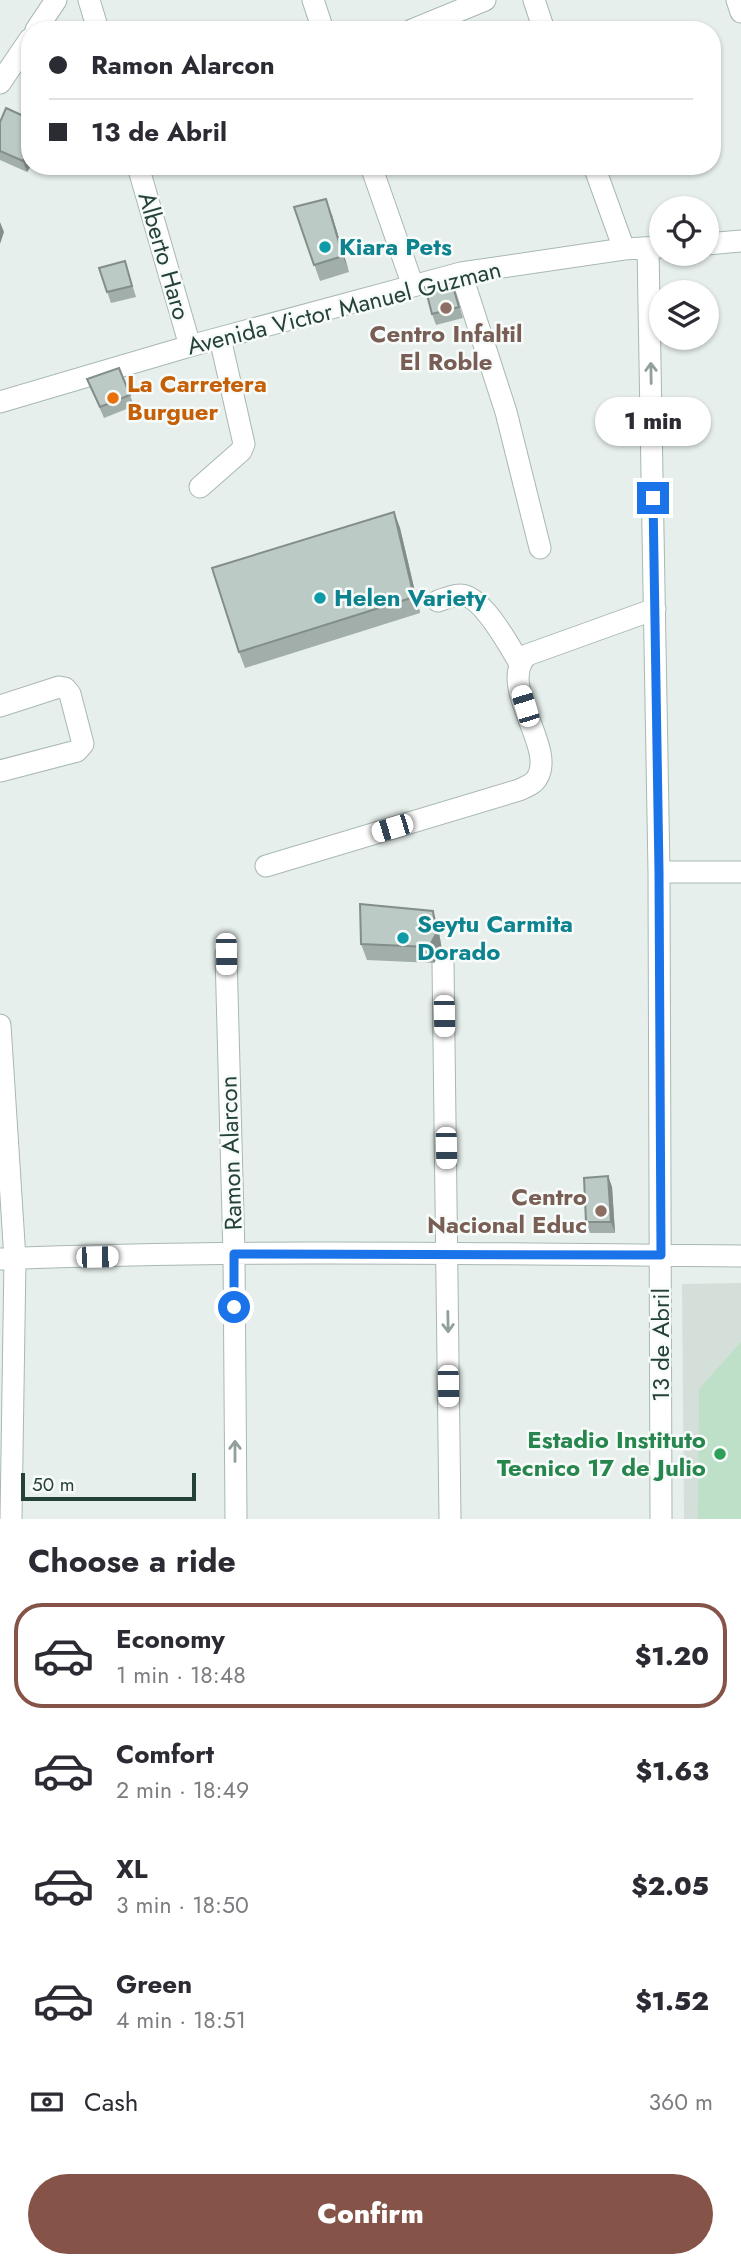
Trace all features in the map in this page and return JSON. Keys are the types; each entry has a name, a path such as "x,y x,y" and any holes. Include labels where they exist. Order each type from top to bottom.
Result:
{"street":[{"path":"42,21 56,0"},
{"path":"89,0 95,21"},
{"path":"313,0 320,21"},
{"path":"434,21 485,0"},
{"path":"534,0 541,21"},
{"path":"737,0 741,12"},
{"path":"0,83 21,52"},
{"name":"Alberto Haro","path":"141,175 190,346"},
{"path":"374,175 413,286"},
{"path":"597,175 624,249"},
{"path":"719,243 741,241"},
{"name":"Avenida Victor Manuel Guzman","path":"0,402 190,346 461,273 624,249 649,248"},
{"name":"13 de Abril","path":"655,266 661,1519"},
{"path":"461,273 506,412 540,548"},
{"path":"200,488 241,451 244,444 220,338"},
{"name":"Avenida Victor Manuel Guzman","path":"0,390 32,394"},
{"path":"438,601 461,595 470,598 503,635 520,662"},
{"path":"266,866 519,790 531,784 538,777 541,759 517,680 520,662 527,655 655,609"},
{"path":"0,706 60,687 65,688 70,694 83,744 77,751 0,771"},
{"path":"659,872 741,872"},
{"name":"Ramon Alarcon","path":"226,954 234,1254 236,1519"},
{"path":"443,963 450,1519"},
{"path":"0,1025 8,1259 11,1519"},
{"path":"8,1259 234,1254 741,1256"}],"shaded area":[{"path":"741,1283 741,1519 684,1519 682,1284"}],"green space":[{"name":"Estadio Instituto Tecnico 17 de Julio","path":"741,1342 741,1519 698,1519 699,1389"}],"building":[{"path":"6,108 21,115 21,160 0,151 0,122"},
{"name":"Kiara Pets","path":"326,199 343,256 314,265 294,207"},
{"path":"125,261 132,286 107,292 99,268"},
{"path":"451,280 459,307 432,314 425,287"},
{"path":"119,368 130,395 100,407 87,379"},
{"name":"Helen Variety","path":"394,512 414,597 239,652 212,568"},
{"path":"360,904 433,911 436,934 429,947 361,944"},
{"name":"Centro Nacional Educ","path":"608,1176 611,1222 586,1222 584,1178"}],"place":[{"name":"Kiara Pets","path":"325,247"},
{"name":"Centro Infaltil El Roble","path":"446,308"},
{"name":"La Carretera Burguer","path":"113,398"},
{"name":"Helen Variety","path":"320,598"},
{"name":"Seytu Carmita Dorado","path":"403,938"},
{"name":"Centro Nacional Educ","path":"601,1211"},
{"name":"Estadio Instituto Tecnico 17 de Julio","path":"720,1454"}],"route":[{"path":"234,1307 234,1254 661,1255 653,498"}]}
